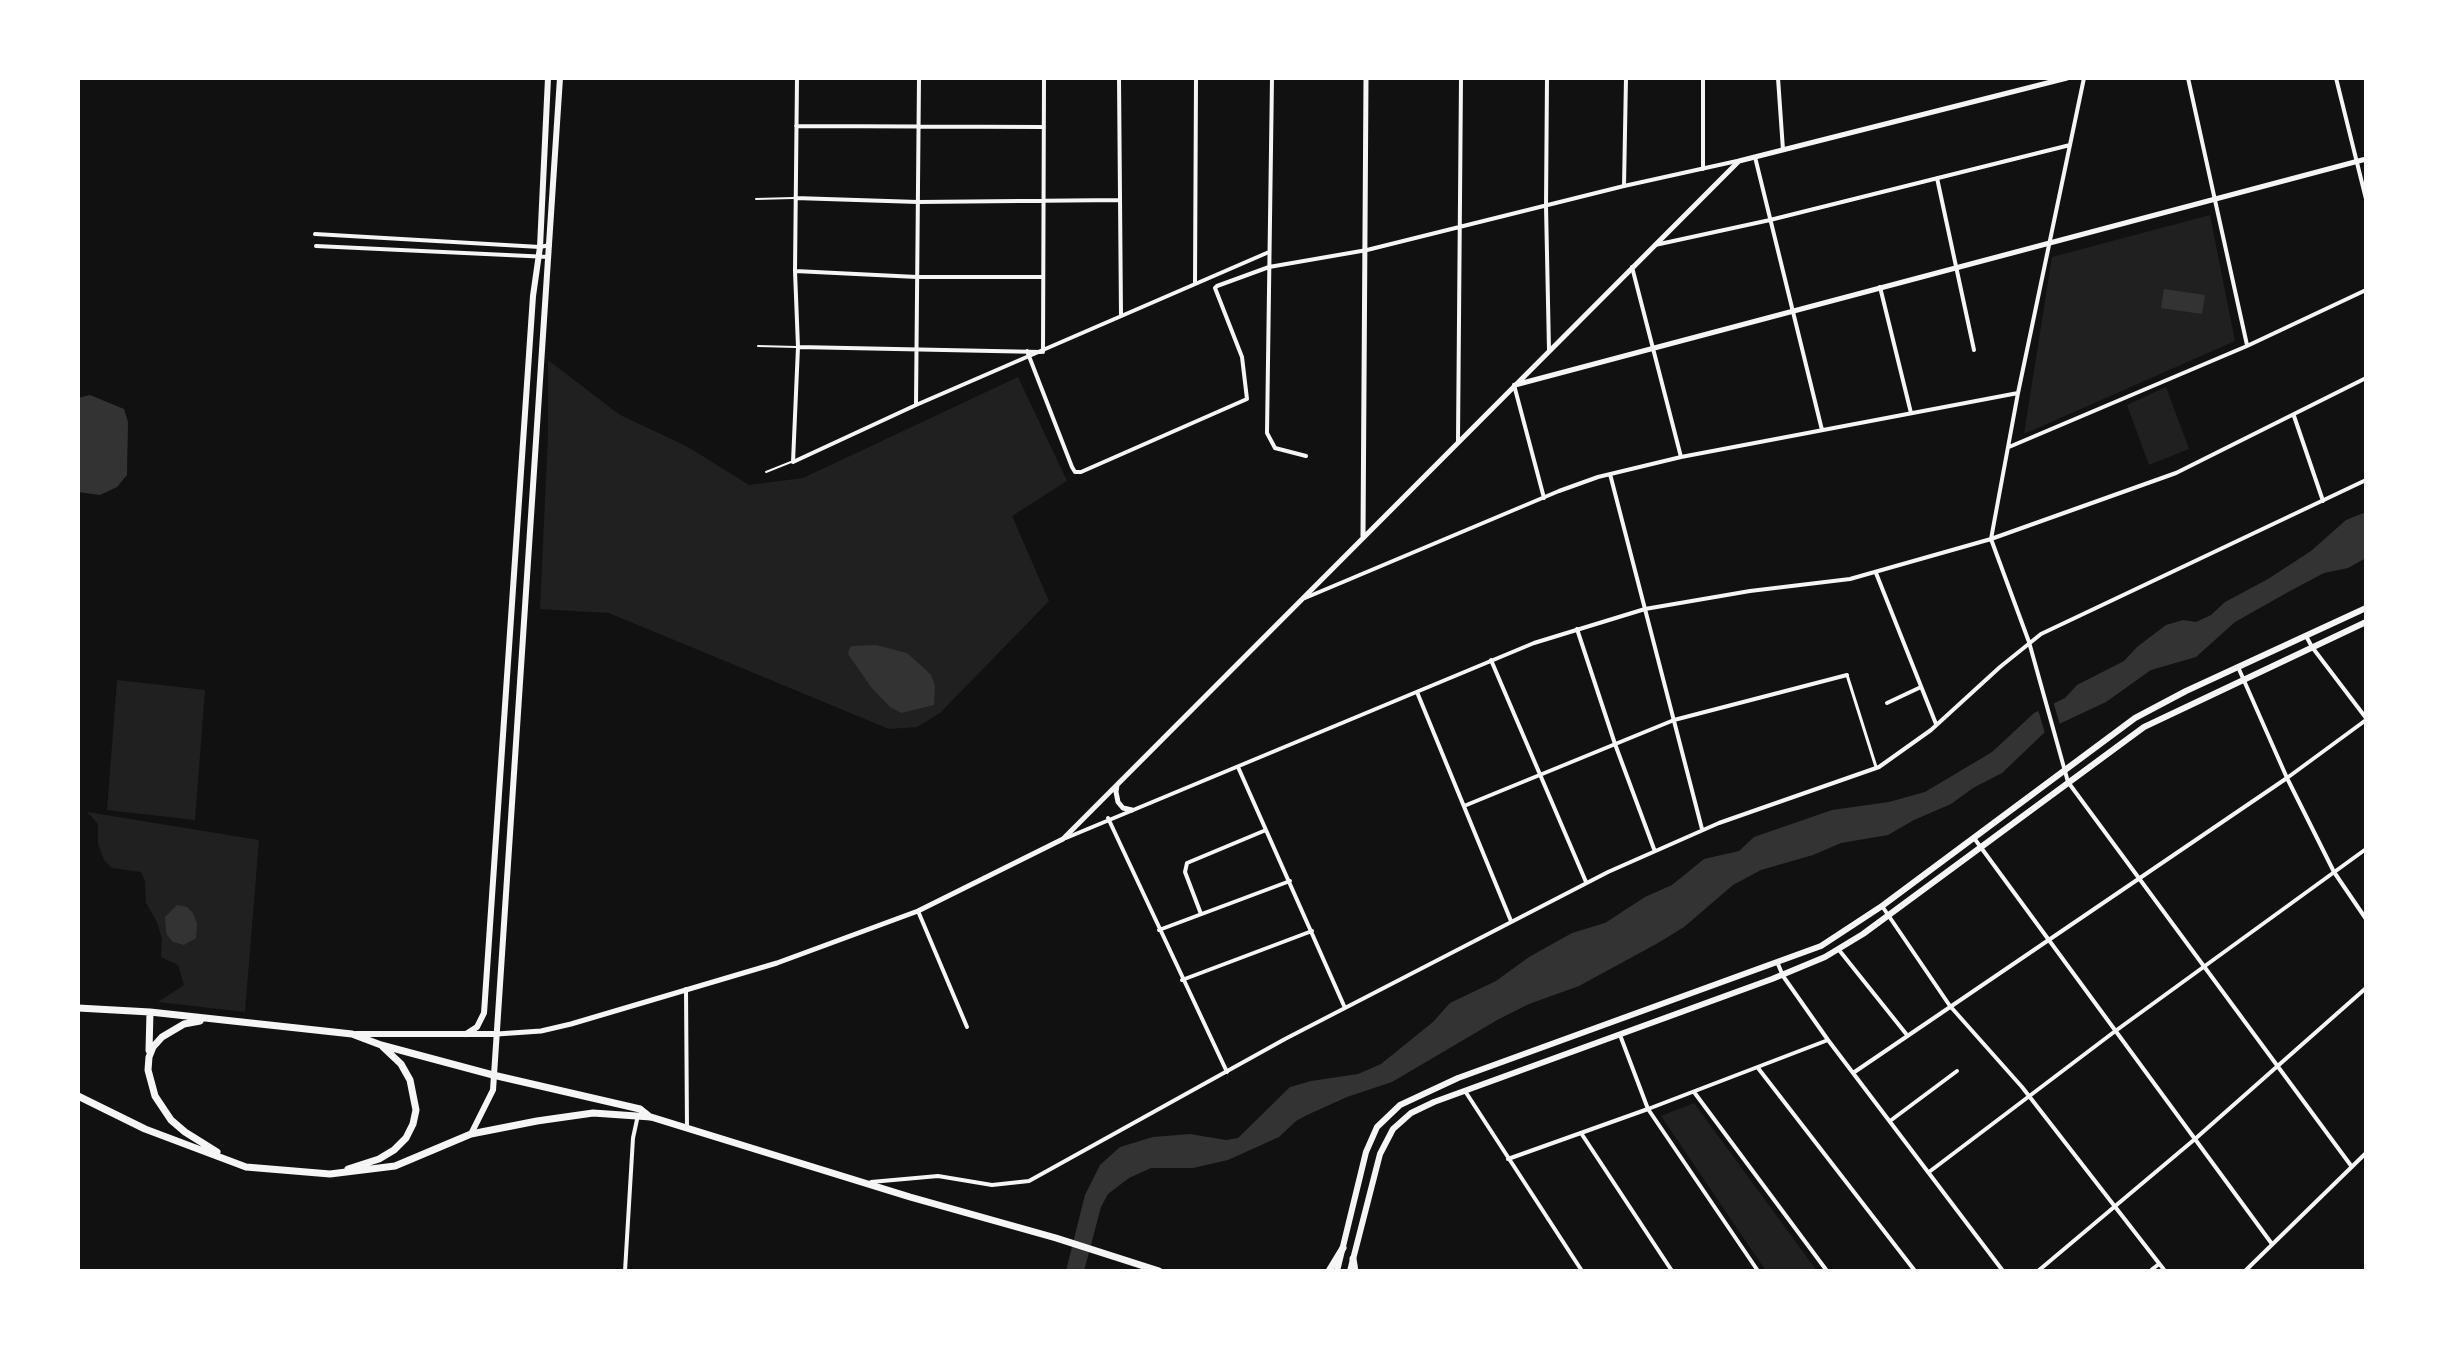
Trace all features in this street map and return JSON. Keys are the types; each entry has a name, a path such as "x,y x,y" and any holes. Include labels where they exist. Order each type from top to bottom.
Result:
{"main road":[{"path":"466,1034 477,1027 484,1013 540,247 548,78"},
{"path":"471,1134 493,1090 560,78"},
{"path":"1337,1271 1362,1167 1377,1127 1397,1108 1444,1084 1821,946 1882,906 2135,718 2366,608"},
{"path":"1353,1271 1353,1259 1375,1167 1388,1135 1422,1107 1783,976 1839,950 2144,727 2366,622"},
{"path":"78,1008 150,1012 352,1034 496,1034"},
{"path":"150,1012 148,1070 155,1096 171,1120 203,1145 246,1167"},
{"path":"149,1057 153,1047 172,1029 210,1019"},
{"path":"1605,1026 1609,1038"},
{"path":"352,1034 381,1045 493,1075 640,1109 651,1117 687,1130 1159,1271"},
{"path":"330,1174 379,1159 394,1150 406,1138 413,1124 416,1110 410,1080 401,1064 381,1045"},
{"path":"78,1096 145,1129 246,1167 330,1174 395,1166 471,1134 583,1114 651,1117"},
{"path":"1397,1108 1405,1118"},
{"path":"1329,1271 1343,1248"}],"street":[{"path":"797,78 795,271 798,347 793,462 1028,354"},
{"path":"916,405 919,78"},
{"path":"1043,352 1044,78"},
{"path":"1119,78 1121,316"},
{"path":"1195,285 1196,78"},
{"path":"1272,78 1268,439 1275,448 1306,456"},
{"path":"1363,537 1366,78"},
{"path":"1458,441 1461,78"},
{"path":"1547,78 1549,350"},
{"path":"1624,186 1626,78"},
{"path":"1703,78 1703,169"},
{"path":"1778,78 1783,150"},
{"path":"1028,354 1072,467 1075,472 1081,472 1247,399 1242,357 1215,288 1269,267 1367,250 1461,228 2067,78"},
{"path":"2084,78 2018,393 1991,539 2029,642 2068,782 2352,1167"},
{"path":"2188,78 2247,346"},
{"path":"2336,78 2366,199"},
{"path":"796,126 1044,127"},
{"path":"1653,246 2070,145"},
{"path":"1755,157 1822,430"},
{"path":"1514,385 2366,159"},
{"path":"1063,839 1739,161"},
{"path":"1937,178 1974,350"},
{"path":"795,198 918,202 1120,200"},
{"path":"315,234 540,247 550,245"},
{"path":"316,246 549,257"},
{"path":"798,347 1043,352 1269,252"},
{"path":"1632,267 1681,457"},
{"path":"795,271 917,277 1043,277"},
{"path":"1880,287 1911,413"},
{"path":"2008,447 2247,346 2366,290"},
{"path":"496,1034 541,1031 571,1024 777,963 918,911 1108,818 1238,767 1491,660 1577,629 1645,609 1876,573 1991,539 2176,473 2366,378"},
{"path":"1514,385 1544,498"},
{"path":"1302,599 1544,498 1610,474 1681,457 2018,393"},
{"path":"2294,416 2323,501"},
{"path":"1610,474 1702,829"},
{"path":"865,1183 938,1176 992,1185 1029,1181 1345,1008 1654,849 1702,829 1876,769 1909,748 2029,642 2067,620 2366,480"},
{"path":"1876,573 1936,724"},
{"path":"1577,629 1654,849"},
{"path":"1853,1073 2287,778 2366,719 2306,636"},
{"path":"1491,660 1587,883"},
{"path":"2238,667 2287,778 2334,872 2366,919"},
{"path":"1464,806 1674,720 1847,675 1876,769"},
{"path":"1887,703 1921,687"},
{"path":"1417,692 1511,921"},
{"path":"1238,767 1345,1008"},
{"path":"1118,784 1118,802 1123,808 1132,810"},
{"path":"1108,818 1227,1072"},
{"path":"1201,914 1185,872 1187,863 1266,830"},
{"path":"1974,838 2272,1244"},
{"path":"1929,1172 2114,1032 2366,849"},
{"path":"1159,930 1290,881"},
{"path":"1882,906 1950,1006 2029,1096 2165,1271"},
{"path":"918,911 967,1027"},
{"path":"1182,980 1312,931"},
{"path":"1839,950 1907,1035"},
{"path":"1778,964 1783,976 1828,1040 2003,1271"},
{"path":"686,988 687,1130"},
{"path":"2038,1271 2195,1139 2366,988"},
{"path":"1620,1035 1648,1109 1758,1271"},
{"path":"1508,1159 1828,1040"},
{"path":"1758,1068 1915,1271"},
{"path":"1890,1121 1957,1071"},
{"path":"1465,1091 1582,1271"},
{"path":"1694,1092 1827,1271"},
{"path":"625,1271 633,1138 640,1109"},
{"path":"1581,1133 1672,1271"},
{"path":"2245,1271 2366,1153"},
{"path":"2150,1271 2159,1264"}],"lane":[{"path":"756,199 795,198"},
{"path":"758,346 798,347"},
{"path":"766,472 793,462"}],"shaded area":[{"path":"2210,215 2235,341 2024,434 2052,257"},
{"path":"2164,289 2205,295 2202,314 2161,308"},
{"path":"548,360 620,415 688,447 749,485 803,478 1018,377 1067,481 1012,516 1049,601 940,713 917,727 889,729 609,613 540,609 548,435"},
{"path":"2166,387 2189,449 2149,465 2127,405"},
{"path":"90,395 124,409 128,422 127,475 117,487 100,495 78,492 78,398"},
{"path":"2366,512 2366,558 2348,568 2324,573 2290,591 2235,622 2196,657 2151,670 2106,702 2045,732 2002,773 1951,804 1888,835 1841,843 1813,855 1761,870 1733,885 1684,927 1658,943 1579,986 1529,1004 1499,1019 1392,1082 1307,1115 1279,1137 1228,1160 1193,1168 1151,1168 1129,1178 1108,1194 1101,1207 1084,1271 1066,1271 1085,1195 1100,1165 1120,1147 1153,1137 1190,1134 1226,1140 1238,1138 1290,1087 1358,1074 1381,1064 1433,1022 1450,1003 1496,981 1529,957 1572,933 1605,923 1645,897 1672,885 1704,859 1739,851 1754,837 1832,810 1889,802 1925,792 1992,752 2034,713 2065,698 2077,685 2124,661 2166,625 2183,620 2196,622 2211,615 2225,602 2311,551 2346,520"},
{"path":"876,645 907,653 931,675 935,686 934,705 901,713 890,707 871,687 848,654 853,646"},
{"path":"117,680 205,690 195,820 107,810"},
{"path":"87,812 259,840 245,1012 158,1002 184,985 178,965 161,957 162,939 146,903 145,881 141,872 112,868 104,860 98,844 98,824"},
{"path":"177,905 187,907 197,923 196,938 184,945 173,942 166,930 165,917"},
{"path":"1694,1103 1817,1271 1766,1271 1661,1116"}],"pier":[{"path":"2052,698 2061,728 2046,737 2037,706"}]}
